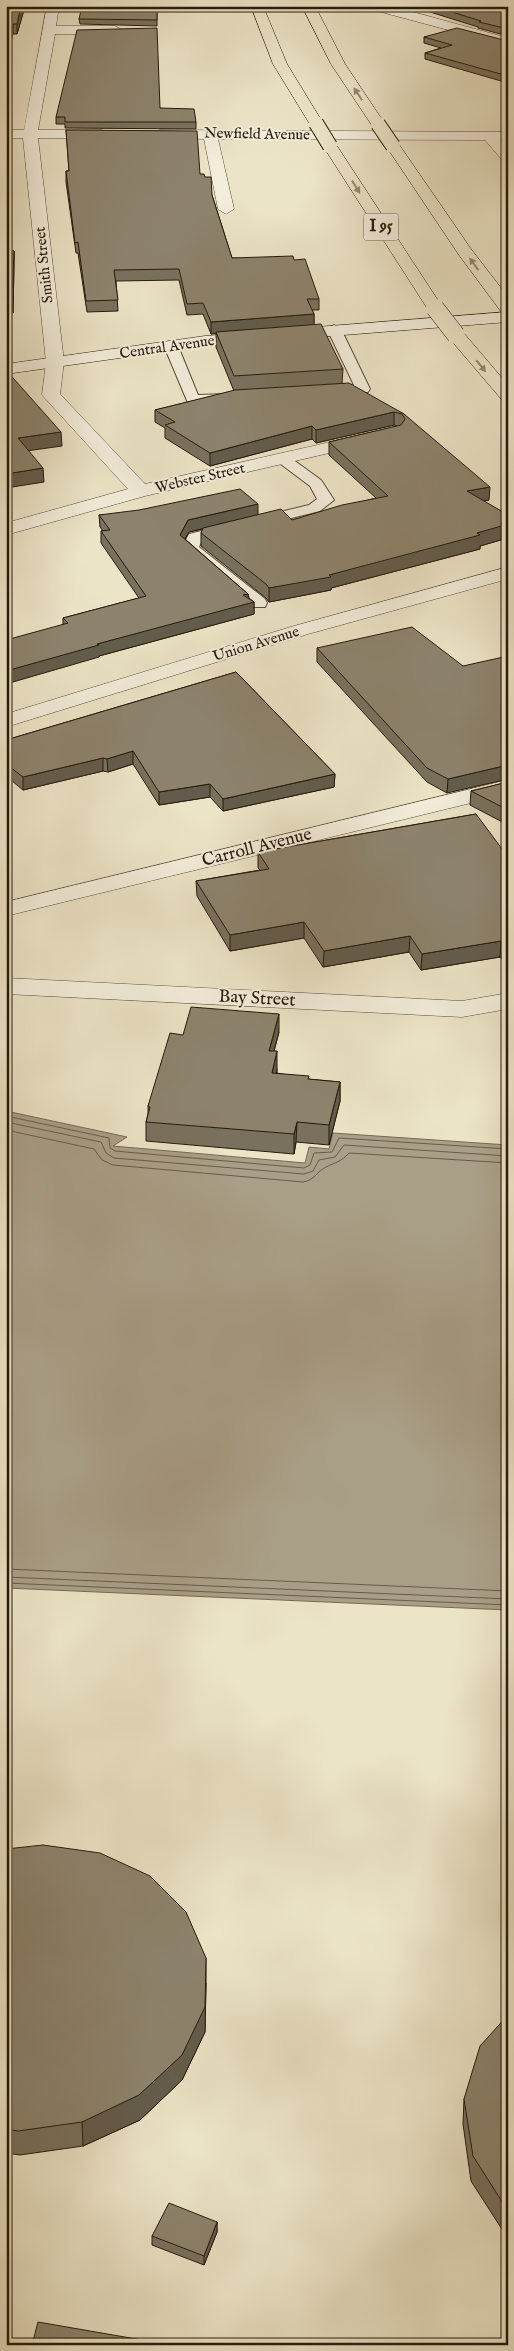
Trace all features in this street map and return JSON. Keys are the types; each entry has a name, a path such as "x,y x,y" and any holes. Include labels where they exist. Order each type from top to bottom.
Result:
{"highway":[{"name":"I 95","path":"257,6 270,44 330,146 435,308 508,396"},
{"path":"308,6 338,64 465,252 506,309"},
{"path":"332,25 338,64"},
{"path":"259,44 305,106"}],"street":[{"name":"Smith Street","path":"53,6 30,134 55,362 51,395 141,491"},
{"path":"375,6 508,42"},
{"path":"50,30 126,30"},
{"path":"6,134 120,134"},
{"name":"Newfield Avenue","path":"150,134 508,136"},
{"path":"210,134 226,209"},
{"path":"490,137 508,158"},
{"name":"Central Avenue","path":"6,370 171,346 506,309"},
{"name":"Webster Street","path":"6,529 141,491 386,434"},
{"name":"Union Avenue","path":"6,721 301,630 508,573"},
{"name":"Carroll Avenue","path":"6,909 508,787"},
{"name":"Bay Street","path":"6,986 462,1009 508,1001"}],"lane":[{"path":"316,392 363,389 334,329"},
{"path":"171,346 193,400 240,397"},
{"path":"259,603 190,548 195,537 314,508 326,500 316,483 283,459"}],"water":[{"path":"6,1111 127,1137 113,1146 305,1163 309,1147 329,1149 333,1133 508,1145 508,1610 6,1588"}],"building":[{"path":"6,6 21,6 17,24 13,24 6,51"},
{"path":"82,6 157,6 157,20 79,19"},
{"path":"433,6 508,6 508,29 479,22 481,21"},
{"path":"157,28 160,108 194,109 196,122 65,122 65,117 56,117 77,30"},
{"path":"457,28 508,41 508,76 425,53 452,45 424,37"},
{"path":"66,130 197,131 200,174 204,174 205,177 211,177 212,195 232,258 293,256 294,260 305,259 319,299 307,299 314,314 211,322 203,303 187,304 179,269 114,270 118,300 86,301 78,242 75,243 66,171 69,171"},
{"path":"6,244 7,251 14,251 12,300 9,300 10,334 6,334"},
{"path":"321,324 343,369 234,376 216,332"},
{"path":"6,370 61,432 18,438 43,468 6,474"},
{"path":"349,383 404,414 490,487 467,491 508,515 508,521 501,523 505,525 477,533 480,535 329,575 331,577 269,588 201,533 203,528 281,509 292,520 342,505 388,496 329,442 401,425 405,419 402,414 394,412 316,430 312,426 210,453 165,425 175,422 155,410 235,390"},
{"path":"240,489 258,504 188,520 180,535 248,594 243,595 254,602 97,644 99,645 6,671 6,640 68,623 63,618 146,596 101,531 110,530 99,515 139,510"},
{"path":"412,627 463,666 508,656 508,765 448,779 427,768 317,648"},
{"path":"236,672 335,774 223,799 210,784 159,792 133,751 107,759 103,758 23,777 6,764 6,740"},
{"path":"508,782 508,810 471,791"},
{"path":"476,814 508,857 508,943 503,944 501,941 422,954 410,936 324,951 304,922 230,935 196,881 269,869 258,852"},
{"path":"191,1007 279,1014 269,1051 277,1051 272,1073 309,1076 308,1079 340,1082 329,1125 297,1122 294,1134 146,1122 150,1107 148,1106 170,1033 183,1035"},
{"path":"43,1845 100,1853 150,1876 186,1912 206,1958 205,2007 182,2055 139,2095 82,2122 18,2131 6,2129 6,1849"},
{"path":"508,2015 508,2211 473,2156 464,2099 480,2046"},
{"path":"169,2203 217,2222 204,2256 152,2236"},
{"path":"38,2322 171,2345 32,2345"}]}
